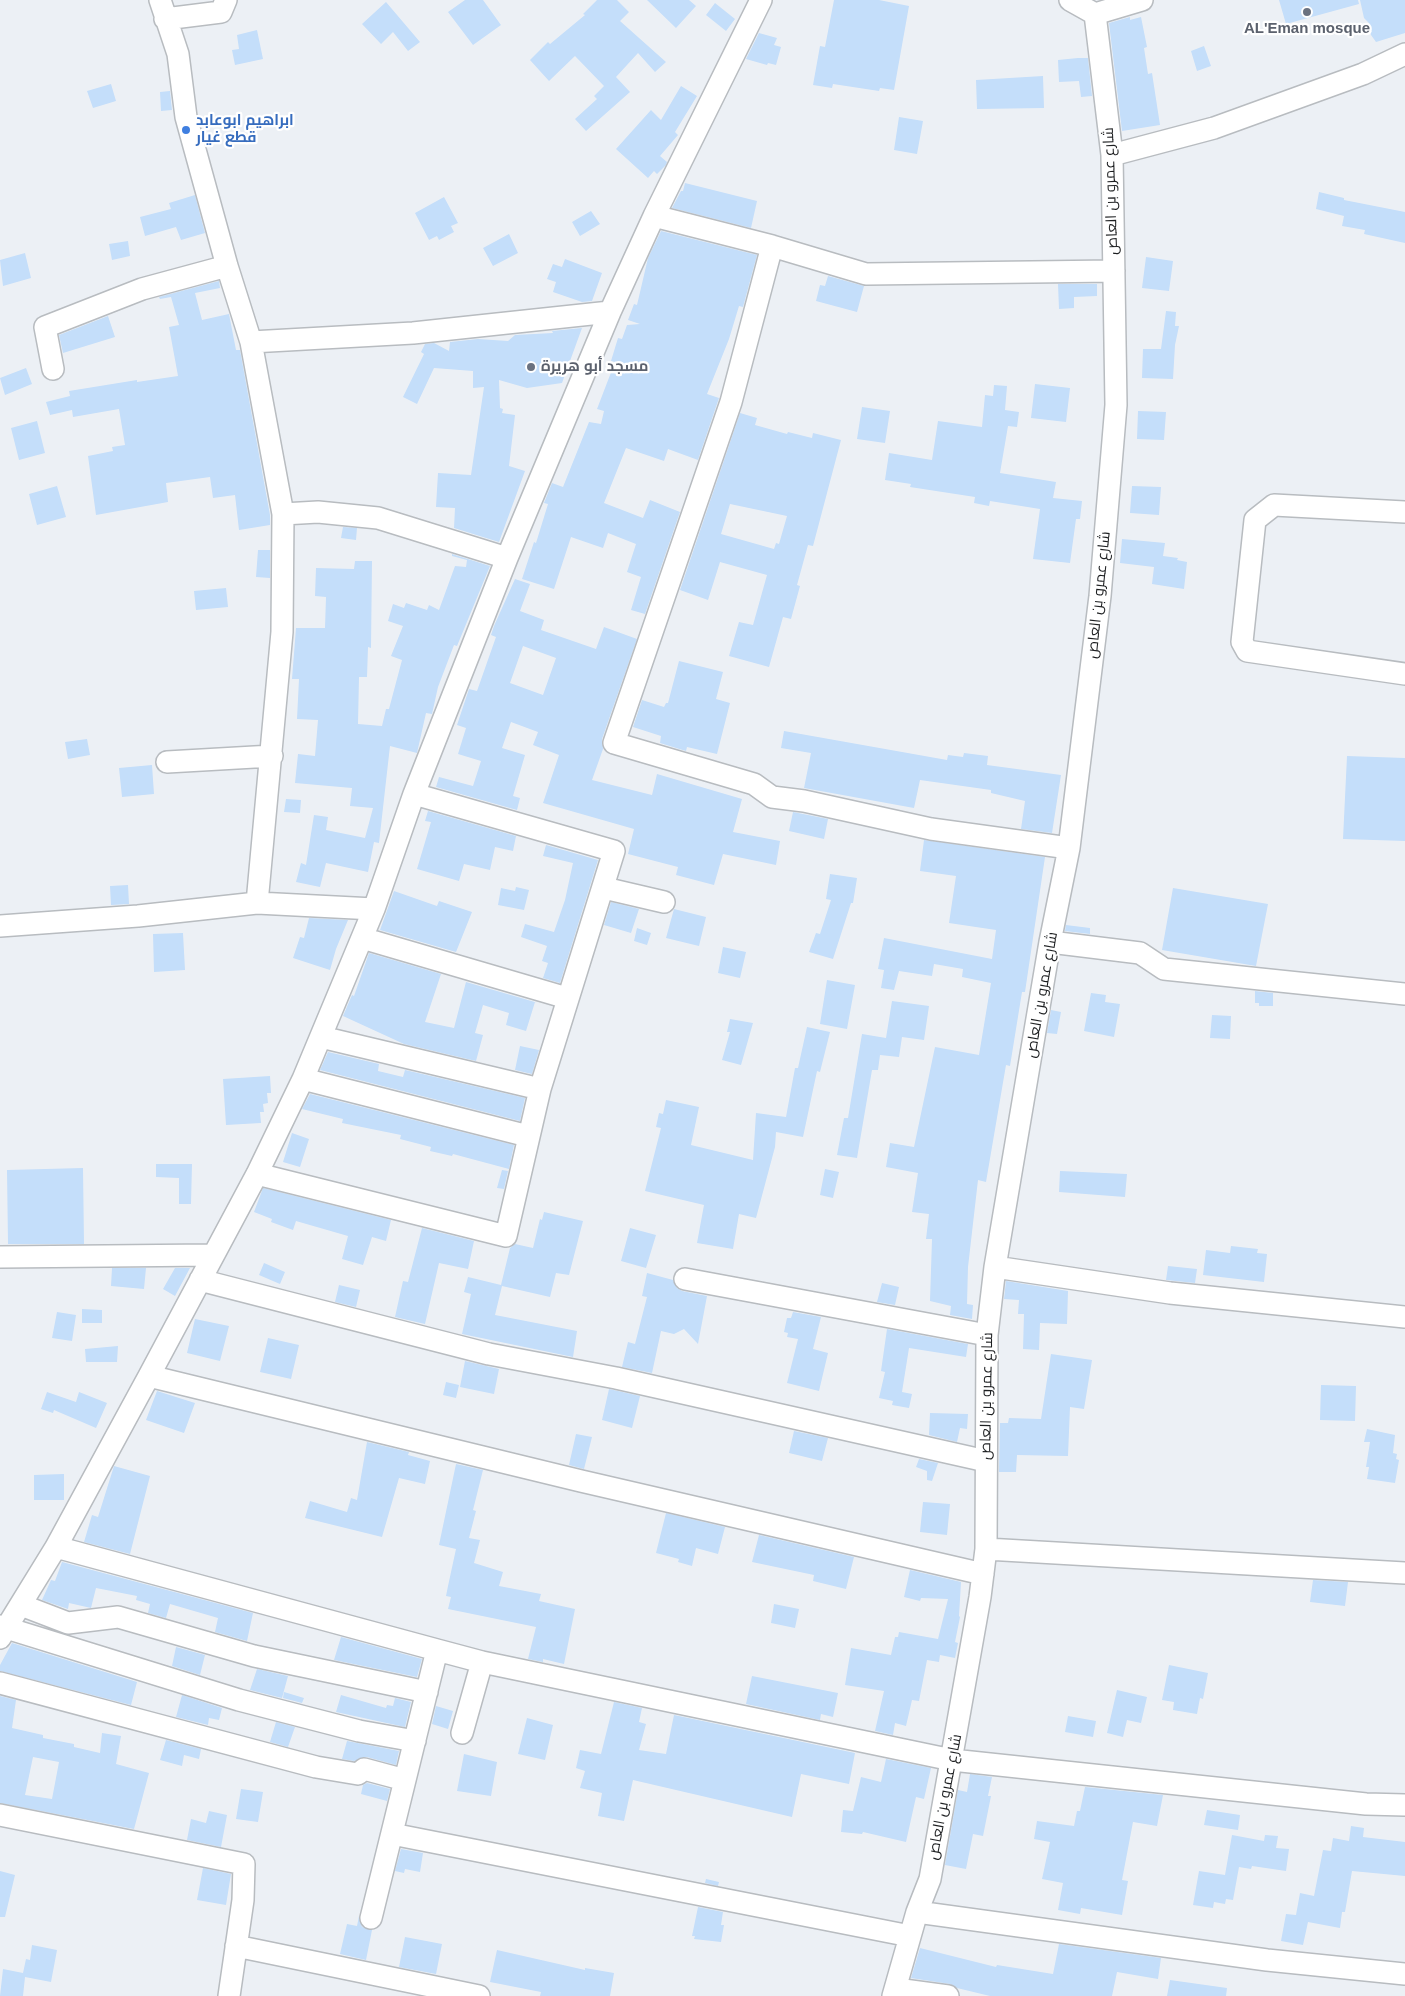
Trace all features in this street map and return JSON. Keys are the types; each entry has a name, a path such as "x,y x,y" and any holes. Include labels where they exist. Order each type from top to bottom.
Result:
{"street":[{"path":"226,0 221,12 163,10 178,54 186,117 227,266 251,342 283,514 282,632 257,903"},
{"path":"415,1741 359,1731 239,1700 2,1631 21,1606 56,1547 257,1174 303,1079 374,909 414,794 507,558 610,312 654,216 762,0"},
{"path":"1070,0 1095,14 1142,0"},
{"name":"شارع عمرو بن العاص","path":"894,1992 917,1912 930,1878 983,1574 986,1549 987,1334 995,1267 1050,942 1069,848 1100,596 1116,404 1112,155 1095,14"},
{"path":"1112,155 1214,128 1363,74 1405,54"},
{"path":"654,216 772,246 866,274 1114,270"},
{"path":"772,246 731,402 614,743 754,784 772,797 804,801 931,829 1069,848"},
{"path":"53,369 46,327 142,289 227,266"},
{"path":"251,342 413,333 610,312"},
{"path":"1405,512 1274,505 1255,520 1242,642 1248,650 1405,674"},
{"path":"283,514 318,512 378,518 507,558"},
{"path":"167,762 272,756"},
{"path":"257,1174 506,1236 540,1089 614,851 414,794"},
{"path":"604,888 664,902"},
{"path":"0,926 138,916 257,903 374,909"},
{"path":"362,938 567,998"},
{"path":"1050,942 1140,953 1164,968 1405,994"},
{"path":"321,1037 540,1089"},
{"path":"303,1079 528,1136"},
{"path":"0,1257 212,1255"},
{"path":"995,1267 1170,1293 1405,1317"},
{"path":"685,1279 987,1334"},
{"path":"200,1280 489,1354 616,1378 986,1461"},
{"path":"149,1376 581,1481 983,1574"},
{"path":"56,1547 482,1662 952,1760 1366,1804 1405,1805"},
{"path":"986,1549 1405,1573"},
{"path":"21,1606 68,1623 118,1617 254,1656 427,1692"},
{"path":"371,1918 437,1650"},
{"path":"462,1733 482,1662"},
{"path":"0,1683 316,1767 358,1774 364,1769 405,1780"},
{"path":"0,1815 244,1864 243,1900 229,1996"},
{"path":"392,1834 910,1936"},
{"path":"917,1912 1267,1960 1405,1974"},
{"path":"236,1946 479,1996"},
{"path":"894,1992 948,1996"}],"building":[{"path":"465,0 483,0 501,25 473,45 448,12"},
{"path":"597,0 617,0 629,12 620,21 666,62 655,72 638,53 616,77 630,92 586,131 575,119 597,99 594,96 604,86 575,56 549,81 530,60 548,42 550,44 585,15 583,14"},
{"path":"647,0 689,0 696,6 676,28"},
{"path":"834,0 879,0 909,6 894,90 880,88 879,91 833,84 832,88 813,85 820,46 825,47"},
{"name":"AL'Eman mosque","path":"1279,0 1358,0 1359,4 1286,24"},
{"path":"1360,0 1405,0 1405,33 1376,42 1371,35 1370,24 1364,18"},
{"path":"386,2 420,42 408,51 393,32 381,44 362,24"},
{"path":"715,3 735,19 726,31 706,15"},
{"path":"1130,17 1130,20 1141,17 1147,47 1144,48 1148,74 1152,73 1160,125 1122,131 1109,23"},
{"path":"257,30 263,59 235,65 232,50 239,49 237,35"},
{"path":"759,33 777,38 774,45 781,47 776,65 768,63 767,65 746,59"},
{"path":"1204,46 1211,66 1197,71 1191,51"},
{"path":"1088,58 1092,96 1081,97 1079,81 1059,82 1058,60"},
{"path":"1043,76 1044,108 977,109 976,80"},
{"path":"111,84 116,101 93,108 87,91"},
{"path":"681,86 697,96 675,132 678,135 660,156 667,162 666,165 657,174 654,171 648,178 616,149 651,110 661,120"},
{"path":"170,91 172,110 161,111 160,92"},
{"path":"899,117 923,121 917,154 894,150"},
{"path":"685,183 757,201 751,228 672,208 681,191 683,191"},
{"path":"1319,192 1344,198 1344,200 1405,212 1405,243 1364,234 1365,230 1342,226 1344,216 1316,209"},
{"path":"195,195 205,233 181,240 176,227 145,236 140,217 171,209 169,203"},
{"path":"444,197 458,223 451,226 454,232 439,240 437,236 429,240 415,213"},
{"path":"591,211 600,224 580,236 572,222"},
{"path":"661,231 757,255 743,307 739,306 729,339 707,394 719,398 698,460 668,449 664,461 626,448 604,503 643,518 650,500 680,512 645,614 631,610 641,577 627,572 636,544 608,533 603,548 571,537 554,589 522,579 534,542 536,543 548,504 544,503 552,483 563,487 589,422 601,424 604,411 597,409 615,362 611,361 618,338 622,339 627,325 640,324 628,320 634,304 637,305 648,258"},
{"path":"509,234 518,253 493,266 483,248"},
{"path":"128,241 130,256 112,260 109,244"},
{"path":"25,253 31,278 3,286 0,260"},
{"path":"1146,257 1173,261 1169,291 1142,288"},
{"path":"565,259 602,273 592,301 582,302 553,292 556,282 547,279 553,264 562,267"},
{"path":"828,276 864,286 857,312 816,301 820,285 825,286"},
{"path":"219,281 220,288 195,293 202,320 229,314 236,350 240,350 270,515 270,525 239,530 235,495 213,498 210,477 166,483 168,502 96,515 88,456 113,451 112,447 125,445 119,409 73,417 72,410 50,415 46,402 70,396 69,391 137,380 137,382 178,376 169,327 179,325 171,297 160,299 159,297"},
{"path":"1058,284 1097,284 1097,296 1074,297 1074,308 1059,309"},
{"path":"1166,311 1176,312 1175,326 1179,326 1175,345 1173,379 1142,378 1143,349 1161,349"},
{"path":"108,316 115,337 63,353 59,335"},
{"path":"582,328 562,383 527,388 499,380 500,408 503,409 502,413 515,415 509,466 525,471 499,542 454,528 455,508 436,507 438,473 471,475 484,387 473,388 473,371 434,368 417,404 403,397 424,354 421,352 425,344 434,343 449,351 450,342 478,339 508,341 515,335 553,333 552,331"},
{"path":"26,368 32,384 5,395 0,378"},
{"path":"1035,384 1070,388 1066,422 1031,418"},
{"path":"994,385 1007,386 1005,410 1019,412 1017,427 1008,426 1000,473 1056,482 1053,498 1082,501 1080,519 1076,519 1070,563 1033,559 1040,509 990,501 989,506 974,503 975,497 910,487 911,484 885,480 889,453 932,460 938,421 982,427 985,395 993,396"},
{"path":"862,407 890,411 885,443 857,439"},
{"path":"1138,411 1166,412 1164,440 1137,439"},
{"path":"740,413 757,418 755,425 787,434 788,432 812,438 813,433 841,440 813,546 808,545 797,585 800,586 791,619 783,617 769,667 729,656 739,622 753,625 767,575 720,562 708,600 680,590","holes":["730,504 787,516 779,544 776,543 774,549 721,534"]},
{"path":"37,421 45,453 19,460 11,428"},
{"path":"57,486 66,517 37,525 29,494"},
{"path":"1132,486 1161,487 1159,515 1130,513"},
{"path":"343,527 357,528 356,540 341,538"},
{"path":"1122,539 1165,543 1163,556 1178,558 1177,560 1187,562 1184,589 1152,584 1154,567 1120,563"},
{"path":"258,550 270,550 270,578 256,577"},
{"path":"452,554 490,566 457,646 454,645 438,687 432,714 426,713 417,753 390,746 379,843 374,842 368,872 326,863 320,887 296,882 301,863 306,865 314,815 328,817 326,830 365,838 373,808 350,806 352,788 295,783 298,754 315,756 318,720 297,719 299,679 292,679 296,628 325,628 326,597 315,596 316,568 354,569 355,561 372,561 371,648 368,647 367,677 359,677 358,724 382,726 386,709 389,709 402,660 391,656 403,626 388,621 393,604 404,608 406,603 427,610 429,605 439,610 455,566 466,567 467,560 452,556"},
{"path":"515,579 530,584 520,611 544,620 541,630 596,649 604,627 637,639 602,739 603,749 592,780 652,795 657,774 742,799 733,832 780,841 776,865 723,854 714,885 676,875 678,867 628,854 634,829 543,803 559,755 533,745 538,732 511,722 502,748 525,755 513,796 520,798 517,810 436,787 439,777 473,786 481,761 458,754 466,728 457,725 469,689 477,691 496,637 491,635","holes":["523,646 556,658 543,695 510,683"]},
{"path":"226,588 228,607 196,610 194,591"},
{"path":"679,661 723,672 716,699 730,703 717,754 687,747 686,751 660,743 661,736 633,727 642,700 664,707 668,703"},
{"path":"784,731 947,760 948,755 963,757 964,753 988,756 987,765 1061,775 1052,833 1021,829 1025,801 991,793 991,790 920,780 914,808 804,788 811,753 781,748"},
{"path":"87,739 90,755 68,759 65,742"},
{"path":"1347,756 1405,758 1405,841 1343,839"},
{"path":"152,765 154,794 122,797 119,768"},
{"path":"286,799 301,800 300,813 284,812"},
{"path":"428,811 516,836 513,851 495,847 490,870 464,864 459,881 417,869 431,822 425,821"},
{"path":"793,812 828,819 824,839 789,831"},
{"path":"924,840 1045,857 1025,992 1022,992 1010,1066 1006,1065 986,1182 978,1180 968,1267 967,1304 973,1305 972,1319 950,1315 951,1306 930,1301 932,1239 926,1239 929,1214 912,1212 918,1173 886,1167 890,1143 914,1147 935,1047 979,1055 991,983 962,977 963,969 934,964 932,976 899,971 894,990 881,988 884,970 878,969 884,938 992,959 996,930 949,923 956,876 920,871"},
{"path":"546,845 598,860 560,983 543,978 548,963 542,961 547,946 521,937 525,924 554,932 565,900 573,863 543,856"},
{"path":"830,874 857,878 853,903 851,903 833,959 809,952 816,933 820,934 831,900 826,899"},
{"path":"128,885 129,904 111,905 110,886"},
{"path":"516,887 529,890 524,910 498,905 501,888 515,891"},
{"path":"1173,888 1268,904 1256,966 1162,950"},
{"path":"394,891 437,906 439,901 472,912 456,952 380,930"},
{"path":"611,902 639,909 631,933 604,925"},
{"path":"674,909 706,917 699,946 666,938"},
{"path":"309,918 348,920 330,970 293,958 300,937 304,938"},
{"path":"1066,925 1090,928 1090,934 1065,931"},
{"path":"637,928 651,933 647,945 634,941"},
{"path":"183,933 185,970 154,972 153,934"},
{"path":"723,947 746,952 740,978 718,973"},
{"path":"369,953 441,974 425,1022 454,1028 466,982 535,1002 526,1031 506,1025 509,1013 483,1005 475,1033 483,1035 476,1061 404,1044 343,1016 352,995 354,996"},
{"path":"827,980 855,985 847,1029 820,1024"},
{"path":"1255,991 1273,993 1273,1006 1259,1006 1259,1003 1255,1003"},
{"path":"1091,993 1106,995 1105,1002 1120,1004 1114,1037 1084,1031"},
{"path":"892,1001 929,1006 924,1040 902,1037 899,1057 880,1055 878,1070 872,1070 857,1158 837,1155 844,1118 848,1118 862,1034 886,1038"},
{"path":"1051,1010 1061,1012 1057,1034 1047,1033"},
{"path":"1212,1015 1231,1016 1230,1039 1210,1038"},
{"path":"730,1019 753,1023 741,1065 722,1060 730,1032 727,1032"},
{"path":"807,1027 830,1032 820,1072 817,1071 803,1137 776,1132 775,1147 756,1218 739,1214 733,1249 697,1243 704,1205 645,1191 661,1128 656,1127 659,1113 663,1114 666,1100 699,1107 691,1145 753,1160 756,1113 786,1117 795,1068 798,1068"},
{"path":"520,1046 539,1050 532,1074 515,1070"},
{"path":"328,1052 379,1064 378,1071 403,1077 405,1070 525,1098 520,1121 320,1070"},
{"path":"270,1076 271,1093 267,1093 268,1103 263,1104 264,1112 260,1112 261,1123 226,1125 223,1079"},
{"path":"310,1094 514,1145 509,1169 453,1154 452,1156 430,1151 431,1147 400,1139 401,1135 342,1123 343,1119 302,1109"},
{"path":"292,1133 309,1139 300,1167 283,1162"},
{"path":"156,1164 192,1164 191,1204 179,1204 179,1178 156,1177"},
{"path":"83,1168 84,1244 8,1244 7,1170"},
{"path":"825,1169 839,1172 833,1198 820,1195"},
{"path":"502,1170 508,1171 504,1189 497,1188"},
{"path":"1060,1171 1127,1174 1125,1197 1059,1192"},
{"path":"263,1188 391,1220 386,1241 372,1237 363,1265 342,1259 348,1236 296,1221 293,1230 271,1222 272,1219 254,1212"},
{"path":"544,1212 583,1221 569,1275 556,1273 550,1297 502,1286 495,1315 577,1331 573,1357 462,1334 471,1294 464,1292 468,1277 501,1285 510,1248 515,1244 533,1248 540,1219 542,1220"},
{"path":"422,1228 474,1241 468,1269 439,1263 425,1324 395,1317 403,1281 408,1282"},
{"path":"630,1228 656,1235 646,1268 621,1261"},
{"path":"1231,1246 1258,1249 1257,1253 1267,1254 1264,1282 1203,1275 1206,1250 1230,1253"},
{"path":"264,1263 285,1272 280,1284 259,1275"},
{"path":"1168,1266 1197,1269 1195,1283 1166,1280"},
{"path":"112,1268 146,1268 144,1289 111,1286"},
{"path":"175,1268 190,1268 175,1296 163,1289"},
{"path":"647,1273 673,1280 677,1288 682,1291 707,1296 698,1344 684,1329 674,1334 661,1331 652,1373 622,1367 628,1342 635,1344 647,1297 642,1296"},
{"path":"1006,1281 1068,1291 1067,1324 1040,1323 1039,1350 1023,1349 1024,1314 1018,1314 1019,1300 1004,1299"},
{"path":"882,1283 899,1287 895,1305 877,1302"},
{"path":"339,1285 360,1290 356,1307 335,1302"},
{"path":"82,1309 102,1310 102,1323 82,1323"},
{"path":"57,1312 76,1315 72,1341 52,1338"},
{"path":"793,1312 821,1317 813,1349 828,1353 819,1391 787,1383 798,1339 787,1337 788,1333 784,1332 787,1318 791,1318"},
{"path":"195,1319 229,1326 220,1361 187,1353"},
{"path":"887,1329 968,1344 966,1357 909,1348 902,1392 912,1394 909,1408 892,1405 893,1401 879,1398 885,1372 881,1371"},
{"path":"268,1338 299,1345 291,1379 260,1372"},
{"path":"118,1346 117,1362 86,1362 85,1349"},
{"path":"1051,1354 1092,1360 1084,1409 1070,1407 1068,1456 1017,1455 1016,1472 999,1472 1000,1423 1008,1423 1009,1418 1041,1419"},
{"path":"465,1361 499,1369 494,1394 460,1387"},
{"path":"446,1382 459,1385 456,1398 443,1395"},
{"path":"1321,1385 1356,1386 1355,1421 1320,1420"},
{"path":"609,1389 640,1396 632,1428 602,1420"},
{"path":"157,1391 195,1403 184,1433 146,1420"},
{"path":"47,1392 76,1402 79,1392 107,1403 96,1428 54,1410 53,1413 41,1409"},
{"path":"930,1413 968,1414 967,1429 960,1428 957,1442 929,1435"},
{"path":"1367,1429 1395,1435 1393,1453 1397,1454 1396,1459 1399,1460 1395,1483 1367,1479 1369,1467 1366,1467 1370,1442 1364,1442"},
{"path":"794,1431 828,1438 822,1461 789,1453"},
{"path":"576,1434 592,1437 584,1469 569,1465"},
{"path":"367,1442 409,1452 408,1455 430,1461 425,1484 399,1478 382,1537 305,1518 310,1501 347,1512 351,1498 357,1500"},
{"path":"919,1459 938,1463 932,1481 927,1480 927,1471 916,1467"},
{"path":"456,1464 483,1470 473,1510 476,1511 469,1538 480,1540 474,1563 503,1572 499,1586 541,1594 539,1601 575,1609 564,1664 543,1659 543,1662 528,1659 536,1627 448,1609 451,1597 446,1596 456,1549 439,1545"},
{"path":"114,1466 150,1476 130,1554 84,1542 92,1515 98,1517"},
{"path":"64,1474 64,1500 34,1500 34,1475"},
{"path":"923,1502 950,1504 947,1535 920,1532"},
{"path":"666,1513 725,1527 718,1554 696,1548 692,1566 678,1562 679,1559 656,1553"},
{"path":"759,1535 854,1557 846,1589 813,1581 814,1575 752,1562"},
{"path":"62,1562 253,1613 247,1641 215,1632 218,1618 170,1604 166,1618 148,1613 150,1604 136,1600 137,1596 96,1588 91,1608 69,1603 68,1609 42,1600 51,1580 55,1581"},
{"path":"910,1570 961,1582 960,1617 955,1642 958,1643 955,1658 940,1655 939,1662 927,1660 919,1701 912,1700 906,1726 895,1723 893,1735 875,1731 884,1691 845,1685 851,1648 891,1655 895,1637 898,1637 899,1632 938,1639 948,1599 921,1598 920,1601 904,1597"},
{"path":"1313,1580 1348,1582 1345,1606 1310,1602"},
{"path":"774,1604 799,1609 795,1628 771,1623"},
{"path":"341,1637 422,1659 417,1677 334,1660"},
{"path":"12,1643 137,1682 131,1705 0,1671 0,1665"},
{"path":"176,1647 205,1655 200,1675 172,1666"},
{"path":"1169,1665 1208,1673 1203,1699 1200,1698 1197,1714 1173,1710 1174,1702 1162,1700"},
{"path":"257,1669 288,1676 282,1698 250,1690"},
{"path":"752,1676 838,1693 833,1717 821,1714 820,1720 746,1704"},
{"path":"1117,1690 1147,1697 1141,1723 1127,1720 1123,1737 1107,1733"},
{"path":"284,1692 304,1698 302,1703 283,1698"},
{"path":"182,1695 222,1708 219,1720 209,1718 208,1725 176,1717"},
{"path":"341,1695 386,1708 387,1705 393,1706 395,1698 411,1702 405,1727 336,1712"},
{"path":"0,1696 16,1700 12,1728 43,1735 43,1738 74,1744 74,1747 100,1753 102,1733 121,1736 116,1764 149,1773 134,1829 0,1803","holes":["33,1757 59,1762 52,1799 25,1795"]},
{"path":"614,1702 642,1708 639,1722 646,1724 639,1750 666,1754 674,1715 855,1753 849,1784 801,1774 792,1817 633,1780 624,1821 598,1816 602,1793 580,1788 585,1771 576,1768 580,1750 601,1754"},
{"path":"436,1706 453,1711 448,1729 432,1724"},
{"path":"1068,1716 1096,1721 1093,1737 1065,1732"},
{"path":"527,1718 553,1725 545,1760 518,1754"},
{"path":"276,1722 295,1727 288,1747 270,1742"},
{"path":"166,1740 201,1749 199,1759 184,1755 182,1766 160,1760"},
{"path":"347,1741 399,1751 396,1765 367,1757 354,1761 342,1759"},
{"path":"464,1754 497,1762 491,1796 457,1791"},
{"path":"886,1759 931,1768 924,1799 916,1797 906,1842 863,1832 862,1834 841,1832 843,1810 853,1811 861,1777 881,1782"},
{"path":"970,1774 992,1777 988,1796 991,1796 983,1836 973,1834 966,1869 945,1865 958,1790 967,1792"},
{"path":"367,1783 390,1789 387,1801 361,1794 363,1785"},
{"path":"1085,1787 1163,1795 1157,1826 1133,1822 1122,1880 1128,1881 1122,1915 1081,1908 1080,1914 1058,1910 1063,1883 1042,1879 1050,1842 1034,1839 1037,1821 1074,1826 1077,1811 1080,1811"},
{"path":"241,1789 263,1792 258,1822 236,1819"},
{"path":"1207,1810 1240,1815 1238,1830 1204,1825"},
{"path":"209,1811 227,1815 221,1847 187,1840 191,1819 206,1823"},
{"path":"1351,1826 1364,1828 1363,1837 1405,1842 1405,1876 1352,1871 1345,1912 1342,1912 1340,1928 1308,1922 1303,1945 1281,1941 1286,1914 1296,1915 1300,1893 1314,1896 1323,1850 1331,1851 1333,1838 1349,1841"},
{"path":"1232,1835 1264,1841 1265,1835 1278,1836 1276,1848 1289,1849 1286,1871 1252,1866 1251,1869 1239,1867 1233,1900 1226,1899 1225,1904 1214,1902 1213,1908 1193,1905 1199,1871 1225,1875"},
{"path":"401,1849 423,1853 420,1872 405,1869 404,1873 395,1871"},
{"path":"203,1868 231,1874 226,1905 197,1900"},
{"path":"0,1871 15,1875 5,1917 0,1917"},
{"path":"706,1879 719,1882 718,1886 705,1883"},
{"path":"698,1907 723,1912 721,1925 724,1925 721,1942 694,1939 695,1936 692,1936"},
{"path":"359,1916 362,1927 372,1930 366,1960 340,1954 347,1924 357,1926"},
{"path":"405,1937 442,1944 436,1974 399,1967"},
{"path":"1059,1944 1161,1958 1158,1979 1117,1972 1112,1996 990,1996 957,1988 950,1984 911,1978 920,1948 996,1967 997,1965 1053,1974"},
{"path":"32,1945 57,1950 51,1982 25,1977 23,1996 0,1996 3,1969 23,1973 26,1959 30,1960"},
{"path":"497,1950 585,1970 585,1968 614,1973 610,1996 540,1996 541,1992 490,1982"},
{"path":"1170,1980 1227,1988 1226,1996 1167,1996"}],"place":[{"name":"AL'Eman mosque","path":"1307,12"},
{"name":"ابراهيم ابوعابد قطع غيار","path":"186,130"},
{"name":"مسجد أبو هريرة","path":"531,367"}]}
